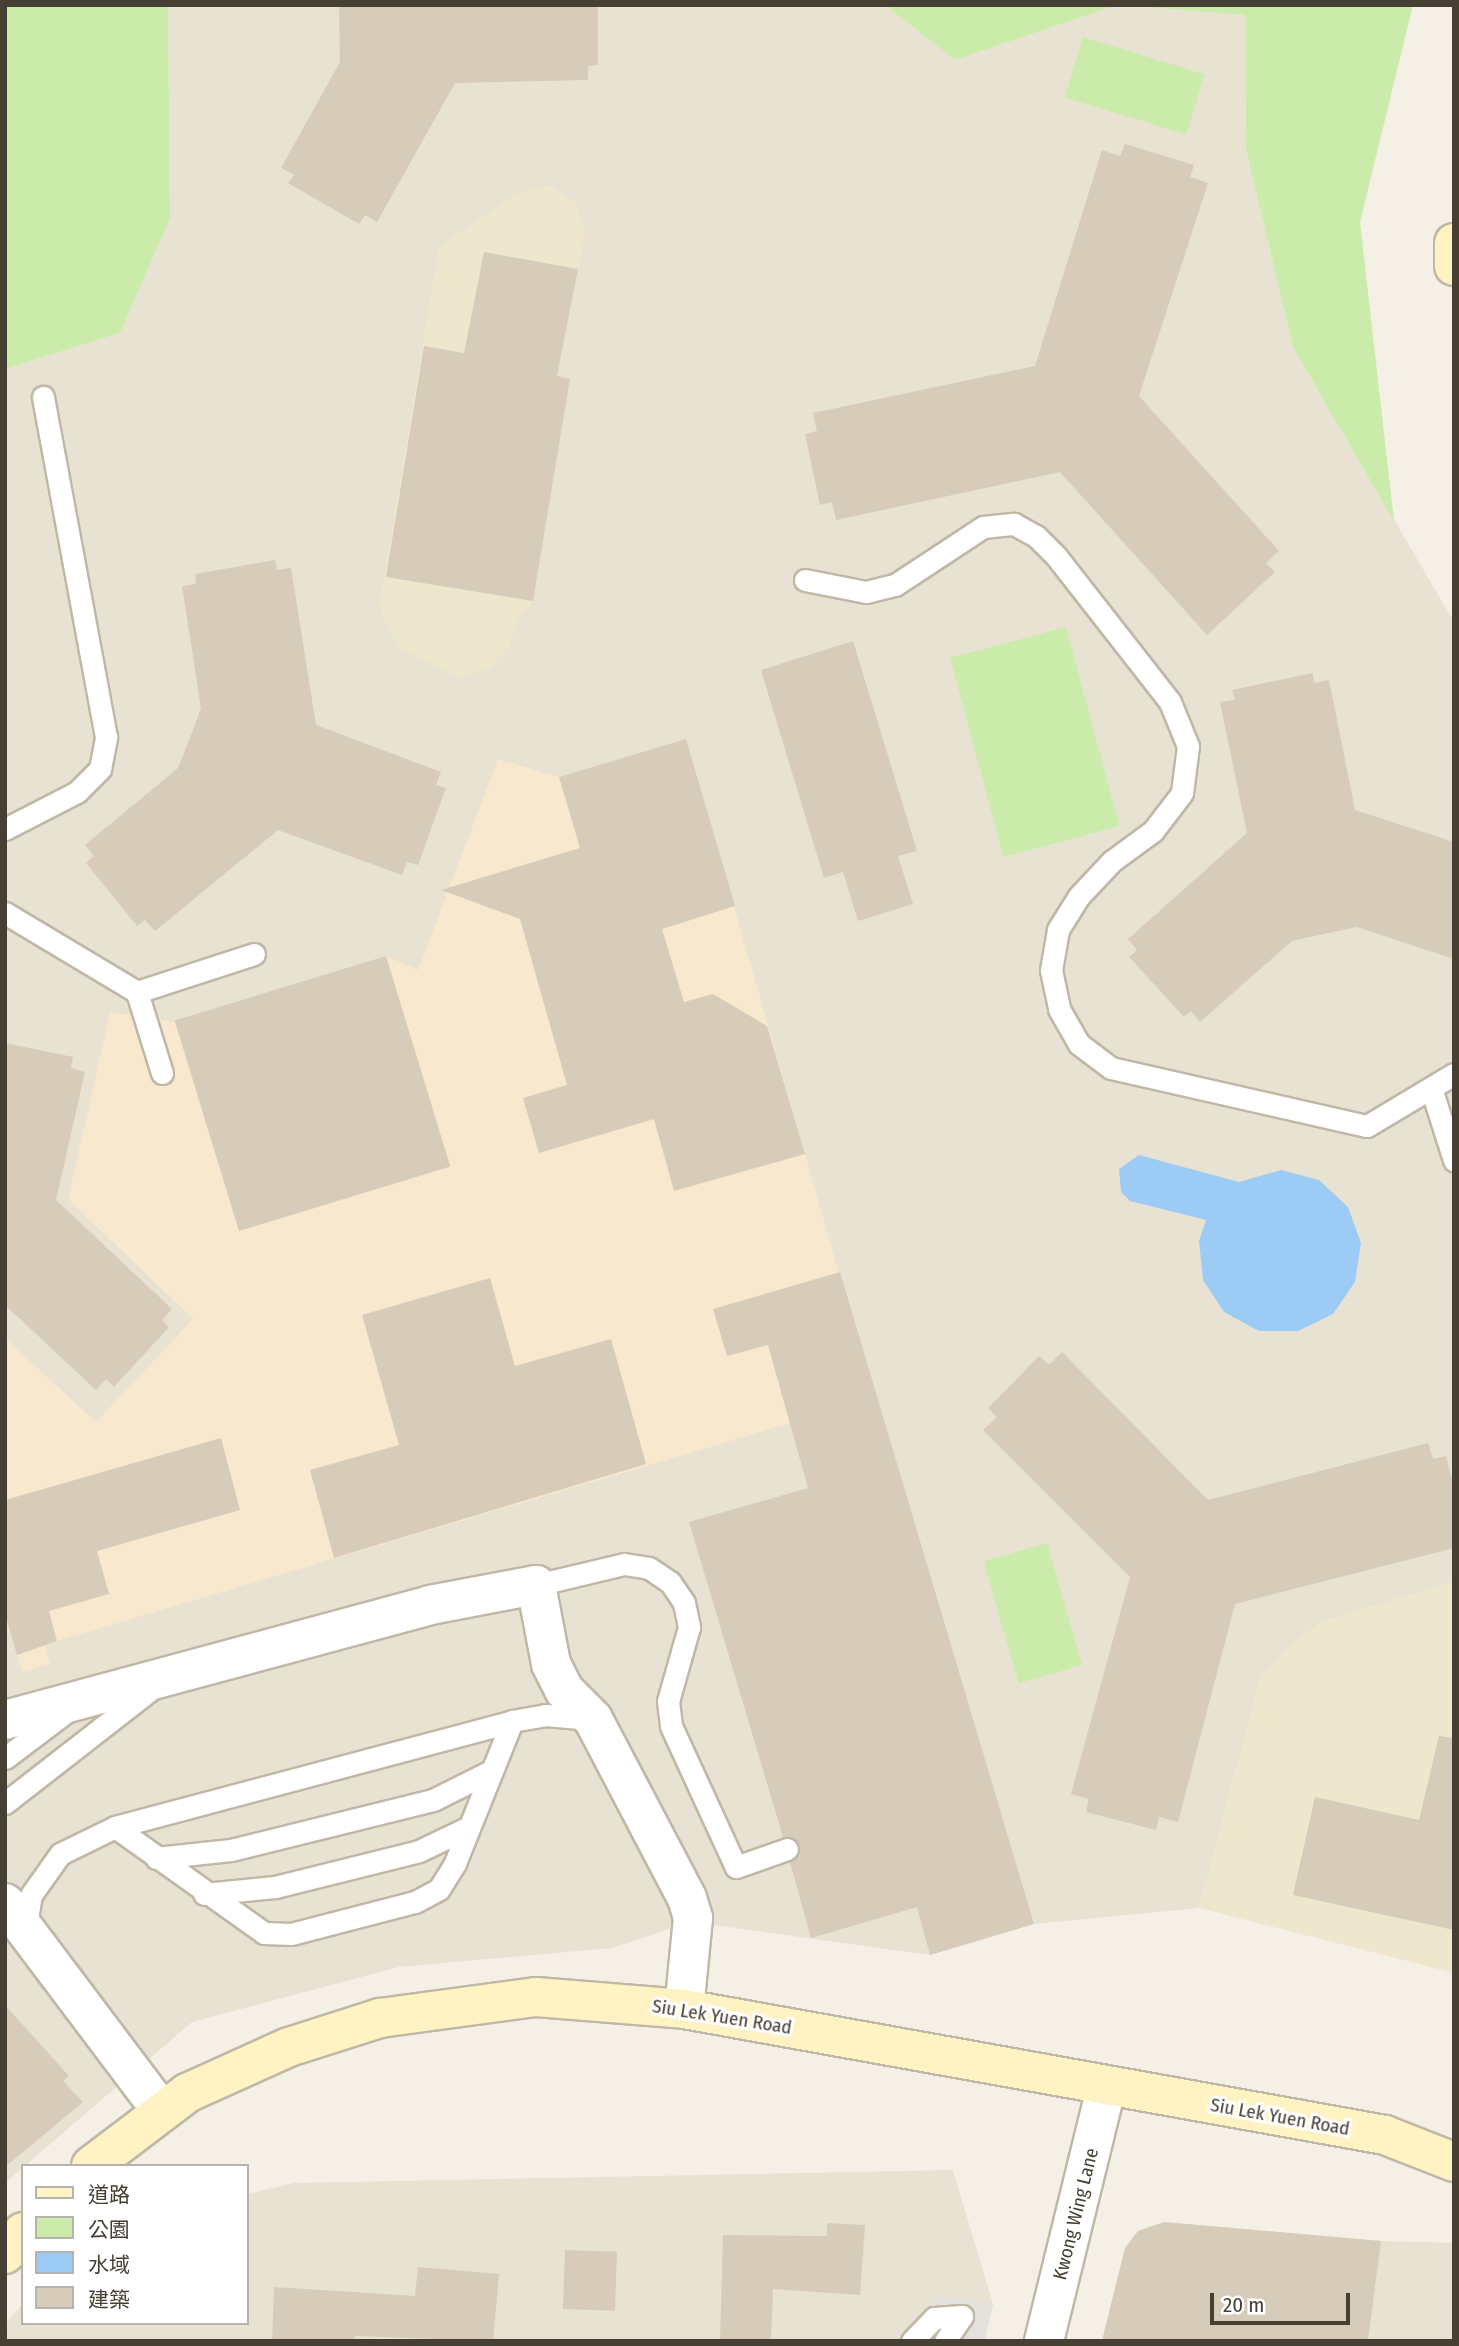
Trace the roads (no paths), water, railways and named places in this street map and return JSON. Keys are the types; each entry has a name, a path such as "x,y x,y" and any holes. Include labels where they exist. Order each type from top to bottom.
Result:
{"street":[{"path":"1454,243 1454,266"},
{"path":"5,1720 362,1623 536,1585 551,1664 564,1690 593,1719 687,1898 693,1918 684,2009"},
{"path":"15,1919 161,2110"},
{"name":"Siu Lek Yuen Road","path":"94,2164 161,2110 238,2067 380,2018 536,1997 684,2009 1106,2088 1385,2135 1454,2162"},
{"name":"Kwong Wing Lane","path":"1044,2341 1106,2088"},
{"name":"Siu Lek Yuen Road","path":"1385,2135 1454,2130"},
{"path":"5,2253 21,2234"}],"lane":[{"path":"5,829 77,792 100,769 106,737 43,397"},
{"path":"806,580 866,592 895,585 956,541 983,527 1014,524 1036,537 1056,556 1170,702 1188,746 1182,793 1153,831 1112,861 1079,896 1058,930 1051,970 1059,1009 1079,1044 1111,1068 1367,1126 1454,1074"},
{"path":"5,913 137,992 162,1073"},
{"path":"137,992 254,954"},
{"path":"1431,1088 1454,1160"},
{"path":"536,1585 624,1564 649,1568 670,1582 684,1602 689,1627 668,1701 671,1726 736,1867 787,1849"},
{"path":"5,1803 168,1676"},
{"path":"5,1758 84,1699"},
{"path":"15,1919 60,1853 115,1827 512,1721 545,1715 593,1719"},
{"path":"115,1827 204,1894 264,1933 291,1934 415,1902 439,1889 469,1827 512,1721"},
{"path":"156,1858 231,1850 433,1800 491,1771"},
{"path":"204,1894 275,1887 393,1858 419,1851 469,1827"},
{"path":"912,2341 934,2318 962,2316 945,2341"}],"water":[{"path":"1139,1155 1239,1182 1281,1170 1319,1180 1348,1207 1361,1243 1355,1282 1333,1314 1298,1331 1259,1331 1224,1312 1203,1280 1199,1241 1206,1220 1130,1201 1121,1192 1119,1169"}]}
